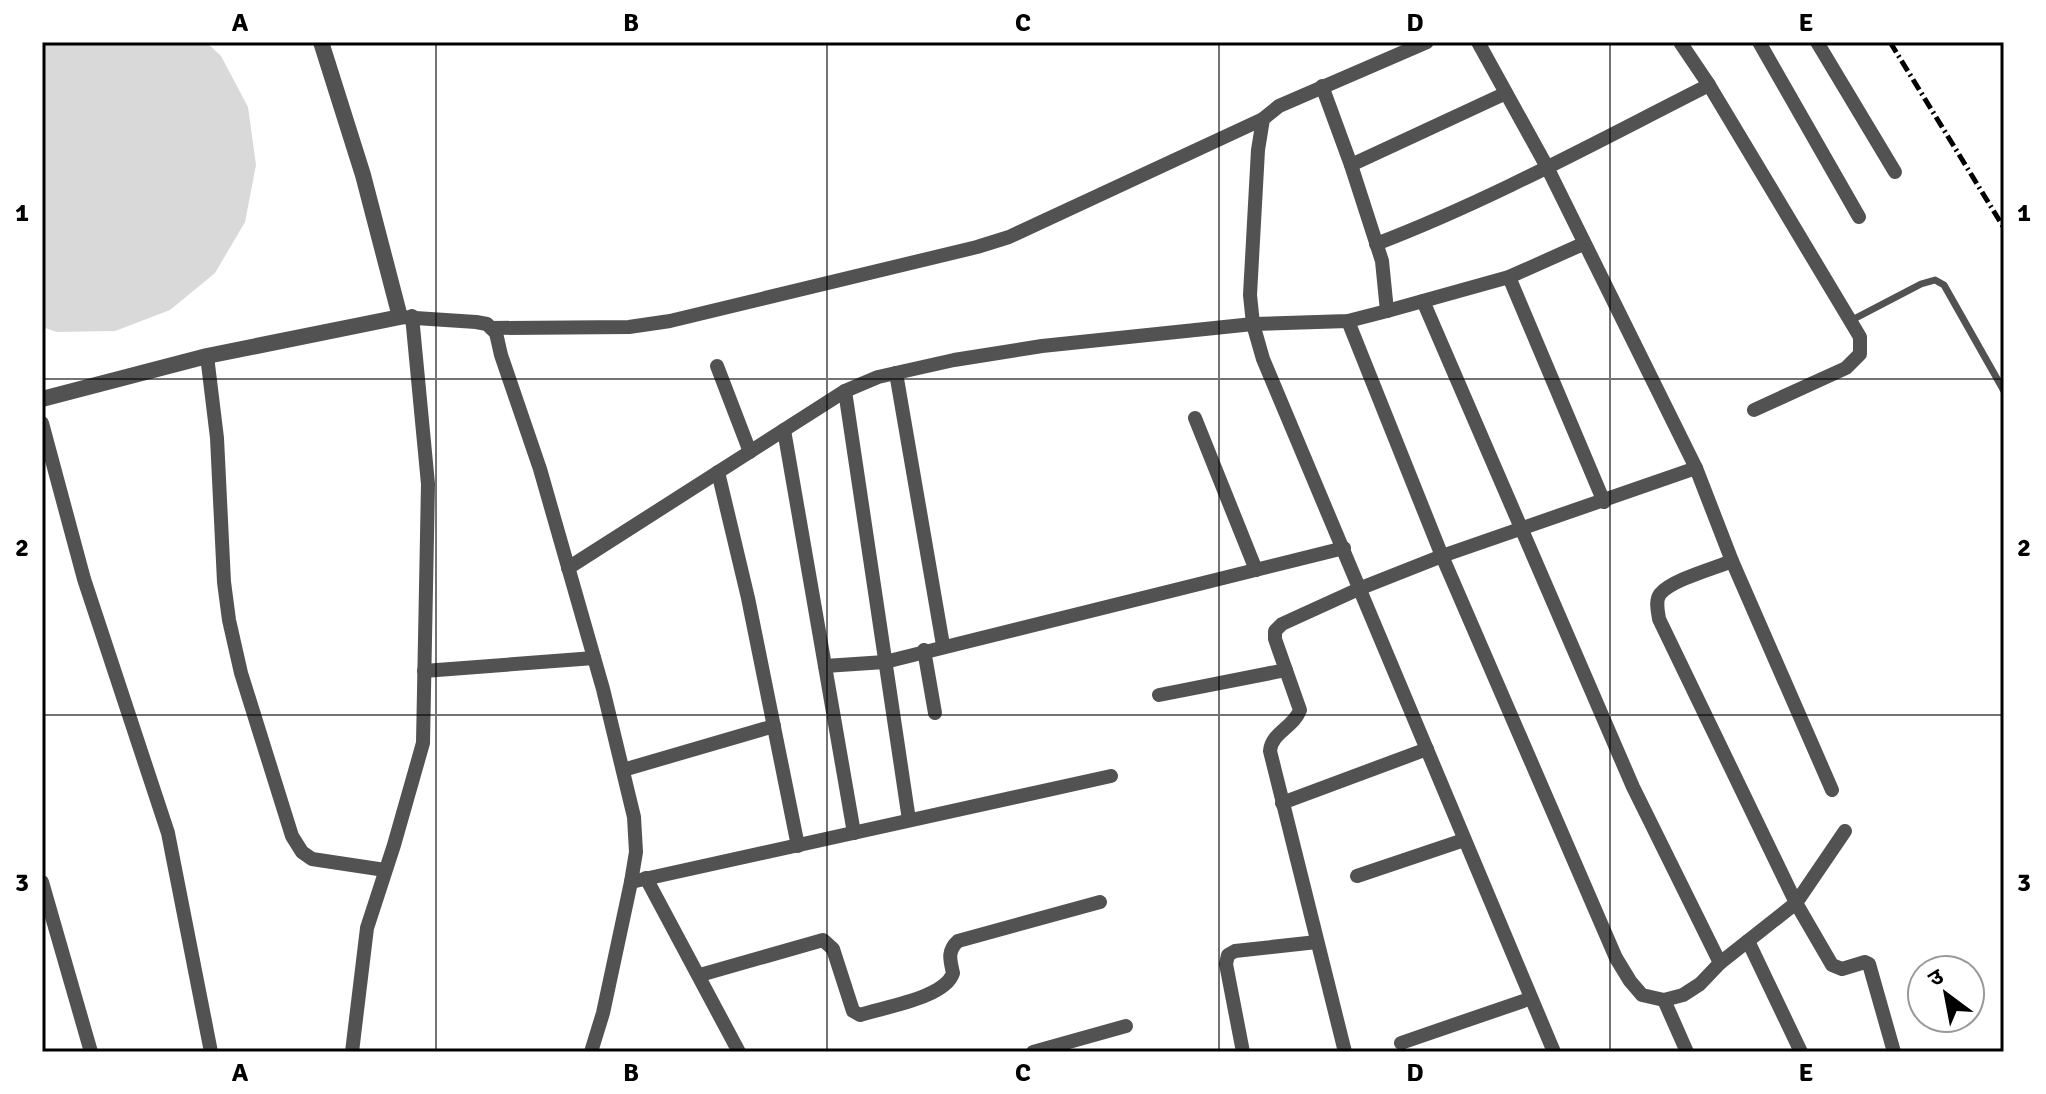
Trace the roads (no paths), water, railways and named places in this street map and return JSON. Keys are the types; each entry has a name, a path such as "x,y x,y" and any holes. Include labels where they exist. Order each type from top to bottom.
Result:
{"street":[{"path":"42,399 207,356 406,316 476,322 491,328 629,327 670,321 977,247 1037,225 1263,119 1279,106 1427,42"},
{"path":"1478,42 1547,167 1696,468 1732,561 1832,790"},
{"path":"1680,42 1860,337 1860,354 1846,368 1754,410"},
{"path":"1759,42 1859,217"},
{"path":"1817,42 1895,172"},
{"path":"325,43 406,316 428,484 423,743 367,928 352,1052"},
{"path":"1376,244 1547,167 1709,85"},
{"path":"1322,86 1382,261 1387,311"},
{"path":"1351,165 1504,94"},
{"path":"1263,119 1258,150 1250,295 1253,324 1263,359 1361,588 1529,999 1554,1052"},
{"path":"568,568 845,391 878,377 1042,346 1253,324 1348,321 1509,277 1583,244"},
{"path":"1509,277 1604,502"},
{"path":"1423,301 1633,787 1720,963"},
{"path":"1348,321 1442,556 1616,958 1642,995 1664,1000 1683,995 1700,984 1720,963 1796,903 1845,831"},
{"path":"491,328 499,341 540,469 594,658 623,770 636,836 639,880 591,1052"},
{"path":"207,356 217,438 224,582 229,620 241,673 292,836 302,852 312,859 385,870"},
{"path":"717,366 750,452"},
{"path":"896,373 943,645"},
{"path":"845,391 909,820"},
{"path":"1195,418 1256,570"},
{"path":"42,423 84,579 168,833 211,1052"},
{"path":"784,430 854,833"},
{"path":"1345,1052 1270,745 1296,720 1300,710 1275,639 1278,627 1361,588 1442,556 1696,468"},
{"path":"718,472 748,598 798,846"},
{"path":"825,666 885,662 943,645 1067,618 1344,548"},
{"path":"1732,561 1670,586 1659,595 1659,619 1796,903 1834,968 1842,969 1865,962 1869,964 1894,1052"},
{"path":"924,650 935,713"},
{"path":"424,671 594,658"},
{"path":"1159,695 1286,670"},
{"path":"623,770 774,726"},
{"path":"1282,803 1427,749"},
{"path":"639,880 1111,776"},
{"path":"1357,876 1464,840"},
{"path":"639,880 700,975 739,1052"},
{"path":"42,882 91,1052"},
{"path":"700,975 823,940 833,949 853,1011 860,1015 945,987 953,973 949,956 958,941 1100,902"},
{"path":"1748,941 1801,1052"},
{"path":"1243,1052 1226,964 1228,955 1235,951 1317,942"},
{"path":"1401,1043 1529,999"},
{"path":"1664,1000 1687,1052"},
{"path":"1033,1052 1126,1026"}],"lane":[{"path":"1850,321 1921,284 1935,280 1944,285 2004,391"}],"railway":[{"path":"1890,42 2004,228"}]}
